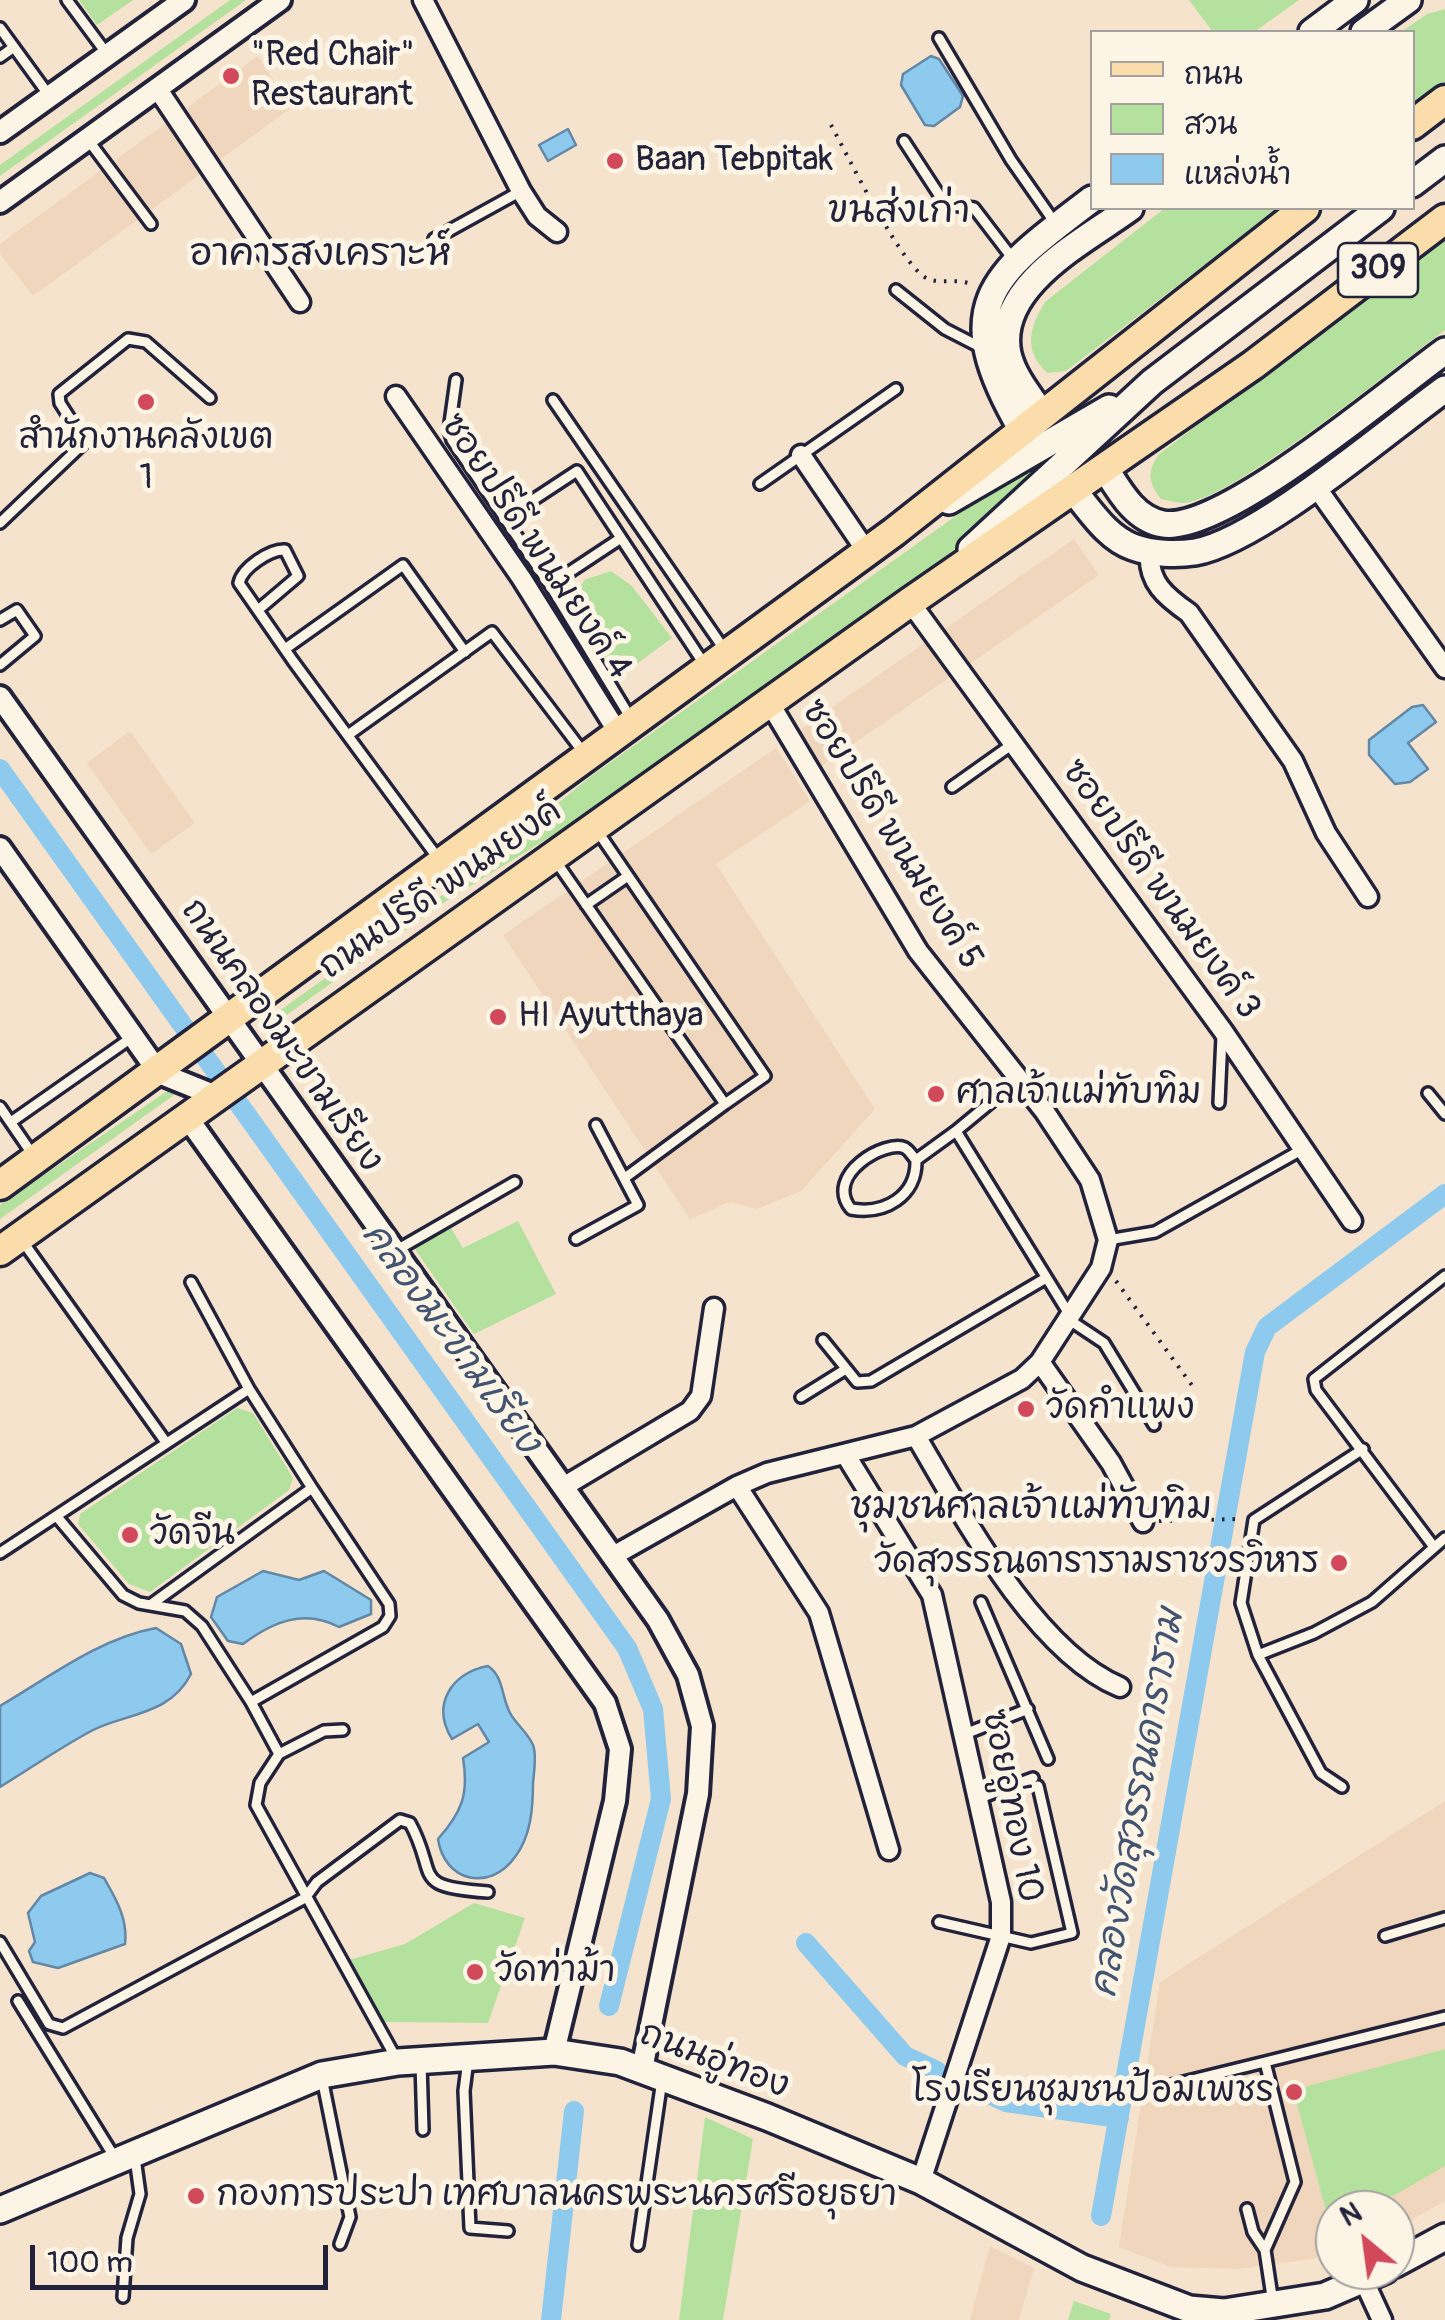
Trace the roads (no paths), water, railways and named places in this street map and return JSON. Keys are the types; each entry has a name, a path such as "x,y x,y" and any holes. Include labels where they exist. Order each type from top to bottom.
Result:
{"main road":[{"path":"1315,30 1355,0"},
{"path":"1367,30 1408,0"},
{"path":"1415,123 1445,100"},
{"path":"1415,182 1445,159"},
{"path":"1032,422 998,388 984,349 983,330 992,293 1014,262 1090,200"},
{"path":"1032,422 1011,364 1007,332 1012,315 1044,271 1127,210"},
{"name":"309","path":"1032,422 1301,210"},
{"name":"ถนนปรีดี พนมยงค์","path":"918,596 1152,382 1379,210"},
{"name":"309","path":"1104,468 1310,322 1445,219"},
{"path":"1104,468 1144,518 1162,524 1205,518 1256,489 1445,351"},
{"name":"ถนนปรีดี พนมยงค์","path":"894,532 1152,382"},
{"path":"1072,490 1116,537 1150,552 1196,552 1228,541 1445,388"},
{"name":"ถนนปรีดี พนมยงค์","path":"0,1186 867,552 1032,422"},
{"name":"ถนนปรีดี พนมยงค์","path":"10,1243 201,1101 254,1070 918,596 1104,468"},
{"name":"ถนนอู่ทอง","path":"0,2210 124,2154 322,2075 410,2061 554,2052 652,2073 921,2181 1082,2268 1189,2310 1224,2312 1274,2306 1340,2290"},
{"path":"1415,2253 1445,2237"}],"street":[{"path":"0,132 184,0"},
{"path":"0,202 280,0"},
{"path":"423,0 521,191 537,216 557,232"},
{"path":"158,88 300,302"},
{"name":"ซอยปรีดี พนมยงค์ 4","path":"396,396 627,729"},
{"path":"801,455 867,552"},
{"path":"1314,484 1445,668"},
{"path":"1150,552 1148,570 1166,598 1189,613 1293,761 1326,832 1368,897"},
{"name":"ซอยปรีดี พนมยงค์ 3","path":"918,596 1014,743 1222,1031 1352,1221"},
{"name":"ถนนคลองมะขามเรียง","path":"0,698 222,1026 395,1252 658,1620 688,1675 702,1726 698,1794 652,2073"},
{"name":"ซอยปรีดี พนมยงค์ 5","path":"769,702 918,952 1019,1079 1090,1180 1108,1240"},
{"path":"0,848 133,1037 201,1101 604,1703 620,1749 615,1801 554,2052"},
{"path":"612,1556 736,1486 767,1473 848,1457 916,1436 1022,1378 1040,1362 1101,1268 1108,1240"},
{"path":"563,1487 690,1410 701,1396 714,1308"},
{"path":"1040,1362 1110,1463 1144,1522"},
{"path":"916,1436 976,1537 1049,1632 1088,1674 1120,1687"},
{"name":"ซอยอู่ทอง 10","path":"848,1457 932,1595 1000,1902 1001,1936 921,2181"},
{"path":"736,1486 819,1613 889,1850"},
{"path":"1377,2290 1382,2320"}],"lane":[{"path":"67,0 108,55"},
{"path":"0,28 50,96"},
{"path":"940,38 1001,144 1057,226"},
{"path":"0,57 14,47"},
{"path":"88,138 151,224"},
{"path":"904,141 945,204 974,208 1014,262"},
{"path":"434,239 521,191"},
{"path":"896,290 944,329 984,349"},
{"path":"0,522 85,442 60,403 60,394 128,339 146,342 210,398"},
{"path":"456,380 449,430 452,440 550,585 627,729"},
{"path":"760,484 896,390"},
{"path":"553,400 718,662"},
{"path":"504,519 577,470 621,538 718,662"},
{"path":"550,585 621,538"},
{"path":"258,610 298,576 285,550 276,550 238,578 258,610 285,649 443,864"},
{"path":"285,649 402,565 465,652"},
{"path":"0,620 17,610 36,636 0,664"},
{"path":"348,735 492,632 587,758"},
{"path":"952,786 1014,743"},
{"path":"595,826 765,1076 626,1176"},
{"path":"553,856 725,1104"},
{"path":"586,905 628,876"},
{"path":"1219,1102 1217,1064 1222,1031"},
{"path":"10,1122 133,1037"},
{"path":"916,1160 1019,1079"},
{"path":"1428,1093 1445,1114"},
{"path":"0,1107 36,1160"},
{"path":"576,1239 638,1205 596,1125"},
{"path":"956,1131 1069,1317 1104,1344 1154,1425"},
{"path":"890,1146 904,1148 916,1160 916,1176 908,1191 882,1210 851,1210 844,1201 840,1190 844,1177 890,1146"},
{"path":"1108,1240 1155,1232 1303,1149"},
{"path":"395,1252 474,1202 515,1182"},
{"path":"10,1243 165,1441"},
{"path":"1434,1547 1316,1390 1314,1379 1445,1276"},
{"path":"822,1340 857,1382 871,1382 1046,1278"},
{"path":"190,1282 249,1390 389,1604 390,1616 384,1628 251,1702"},
{"path":"801,1397 846,1369"},
{"path":"0,1553 58,1518 165,1441 249,1390"},
{"path":"1342,1787 1322,1773 1312,1758 1258,1655 1241,1603 1254,1520 1363,1449"},
{"path":"153,1603 312,1488"},
{"path":"58,1518 123,1595 185,1611 202,1626 251,1702 278,1754"},
{"path":"1258,1655 1314,1633 1372,1602 1445,1538"},
{"path":"981,1602 1048,1758"},
{"path":"965,1734 1028,1709"},
{"path":"343,1730 324,1731 278,1754 260,1783 256,1805 305,1898 410,2061 423,2130"},
{"path":"939,1922 1045,1942 1068,1936 1074,1930 1036,1782 980,1798"},
{"path":"0,1942 49,2024 62,2028 305,1898 317,1882 400,1820 410,1822 421,1860 434,1882 450,1890 488,1892"},
{"path":"1385,1936 1445,1918"},
{"path":"18,2001 124,2154 140,2194 127,2238 122,2297"},
{"path":"1166,2086 1445,2017"},
{"path":"468,2057 464,2091 470,2228 508,2230"},
{"path":"1265,2062 1294,2182 1265,2250"},
{"path":"638,2245 652,2073"},
{"path":"322,2075 350,2218 340,2244"},
{"path":"1247,2209 1253,2232 1265,2250 1274,2306"}],"water":[{"path":"931,56 939,59 963,96 960,107 934,126 925,125 901,85 903,74"},
{"path":"568,129 576,145 548,161 539,145"},
{"path":"1423,705 1436,722 1408,743 1428,769 1410,782 1395,784 1369,755 1369,740 1412,707"},
{"path":"263,1571 299,1580 324,1571 371,1600 371,1614 339,1627 314,1619 290,1620 243,1644 228,1641 211,1617 217,1597"},
{"path":"156,1628 181,1644 191,1674 172,1698 93,1730 0,1787 0,1706 115,1640"},
{"path":"488,1666 500,1681 510,1713 533,1745 535,1764 532,1812 525,1840 504,1868 481,1878 458,1873 449,1865 438,1839 462,1802 463,1758 489,1742 478,1724 452,1739 446,1726 444,1703 455,1683"},
{"path":"90,1873 104,1878 117,1902 125,1926 125,1944 58,1968 33,1962 29,1951 35,1942 28,1913 41,1896"}],"waterway":[{"name":"คลองมะขามเรียง","path":"0,769 627,1648 653,1709 661,1799 609,2006"},
{"name":"คลองวัดสุวรรณดาราราม","path":"1101,2216 1255,1352 1267,1327 1445,1194"},
{"path":"806,1943 905,2056 937,2071"},
{"path":"980,2090 1006,2102 1119,2118"},
{"name":"คลองมะขามเรียง","path":"551,2320 574,2111"}],"place":[{"name":"\"Red Chair\" Restaurant","path":"231,76"},
{"name":"Baan Tebpitak","path":"615,161"},
{"name":"สำนักงานคลังเขต 1","path":"146,402"},
{"name":"HI Ayutthaya","path":"498,1017"},
{"name":"ศาลเจ้าแม่ทับทิม","path":"936,1094"},
{"name":"วัดกำแพง","path":"1026,1409"},
{"name":"วัดจีน","path":"130,1535"},
{"name":"วัดสุวรรณดารารามราชวรวิหาร","path":"1339,1563"},
{"name":"วัดท่าม้า","path":"475,1972"},
{"name":"โรงเรียนชุมชนป้อมเพชร","path":"1294,2092"},
{"name":"กองการประปา เทศบาลนครพระนครศรีอยุธยา","path":"196,2196"}],"district":[{"name":"ขนส่งเก่า","path":"899,212"},
{"name":"อาคารสงเคราะห์","path":"321,255"},
{"name":"ชุมชนศาลเจ้าแม่ทับทิม","path":"1031,1508"}]}
